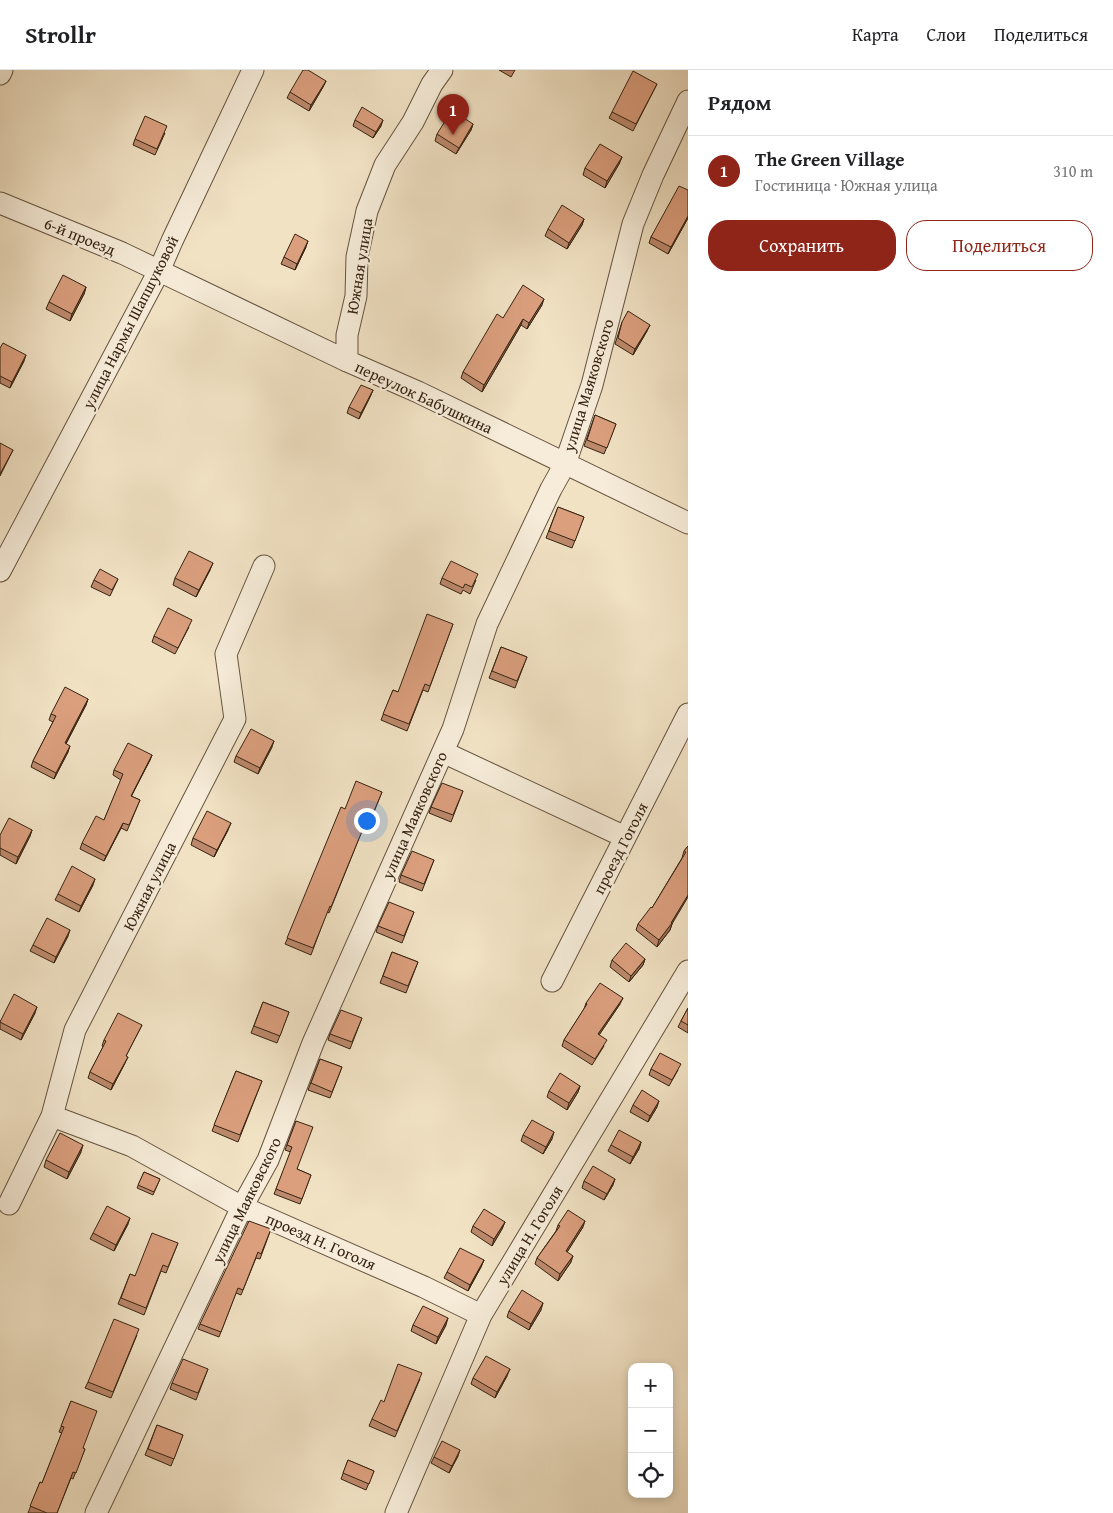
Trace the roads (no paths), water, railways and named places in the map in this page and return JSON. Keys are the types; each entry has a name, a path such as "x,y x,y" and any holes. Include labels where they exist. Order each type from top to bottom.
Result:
{"street":[{"path":"0,74 2,70"},
{"name":"улица Нармы Шапшуковой","path":"0,571 159,272 253,70"},
{"name":"Южная улица","path":"348,361 347,335 356,296 357,257 367,211 385,165 413,122 432,84 442,70"},
{"name":"улица Маяковского","path":"96,1513 242,1207 268,1160 313,1043 453,729 487,624 551,489 565,464 592,385 633,224 653,175 688,101"},
{"name":"6-й проезд","path":"0,203 122,253 159,272"},
{"name":"переулок Бабушкина","path":"159,272 418,392 688,523"},
{"name":"Южная улица","path":"9,1204 52,1116 74,1030 235,719 226,654 264,566"},
{"name":"проезд Гоголя","path":"552,981 688,714"},
{"path":"442,752 625,837"},
{"name":"улица Н. Гоголя","path":"396,1513 481,1315 688,971"},
{"name":"проезд Н. Гоголя","path":"52,1116 132,1146 242,1207 424,1287 481,1315"}],"place":[{"name":"The Green Village","path":"453,135"}]}
